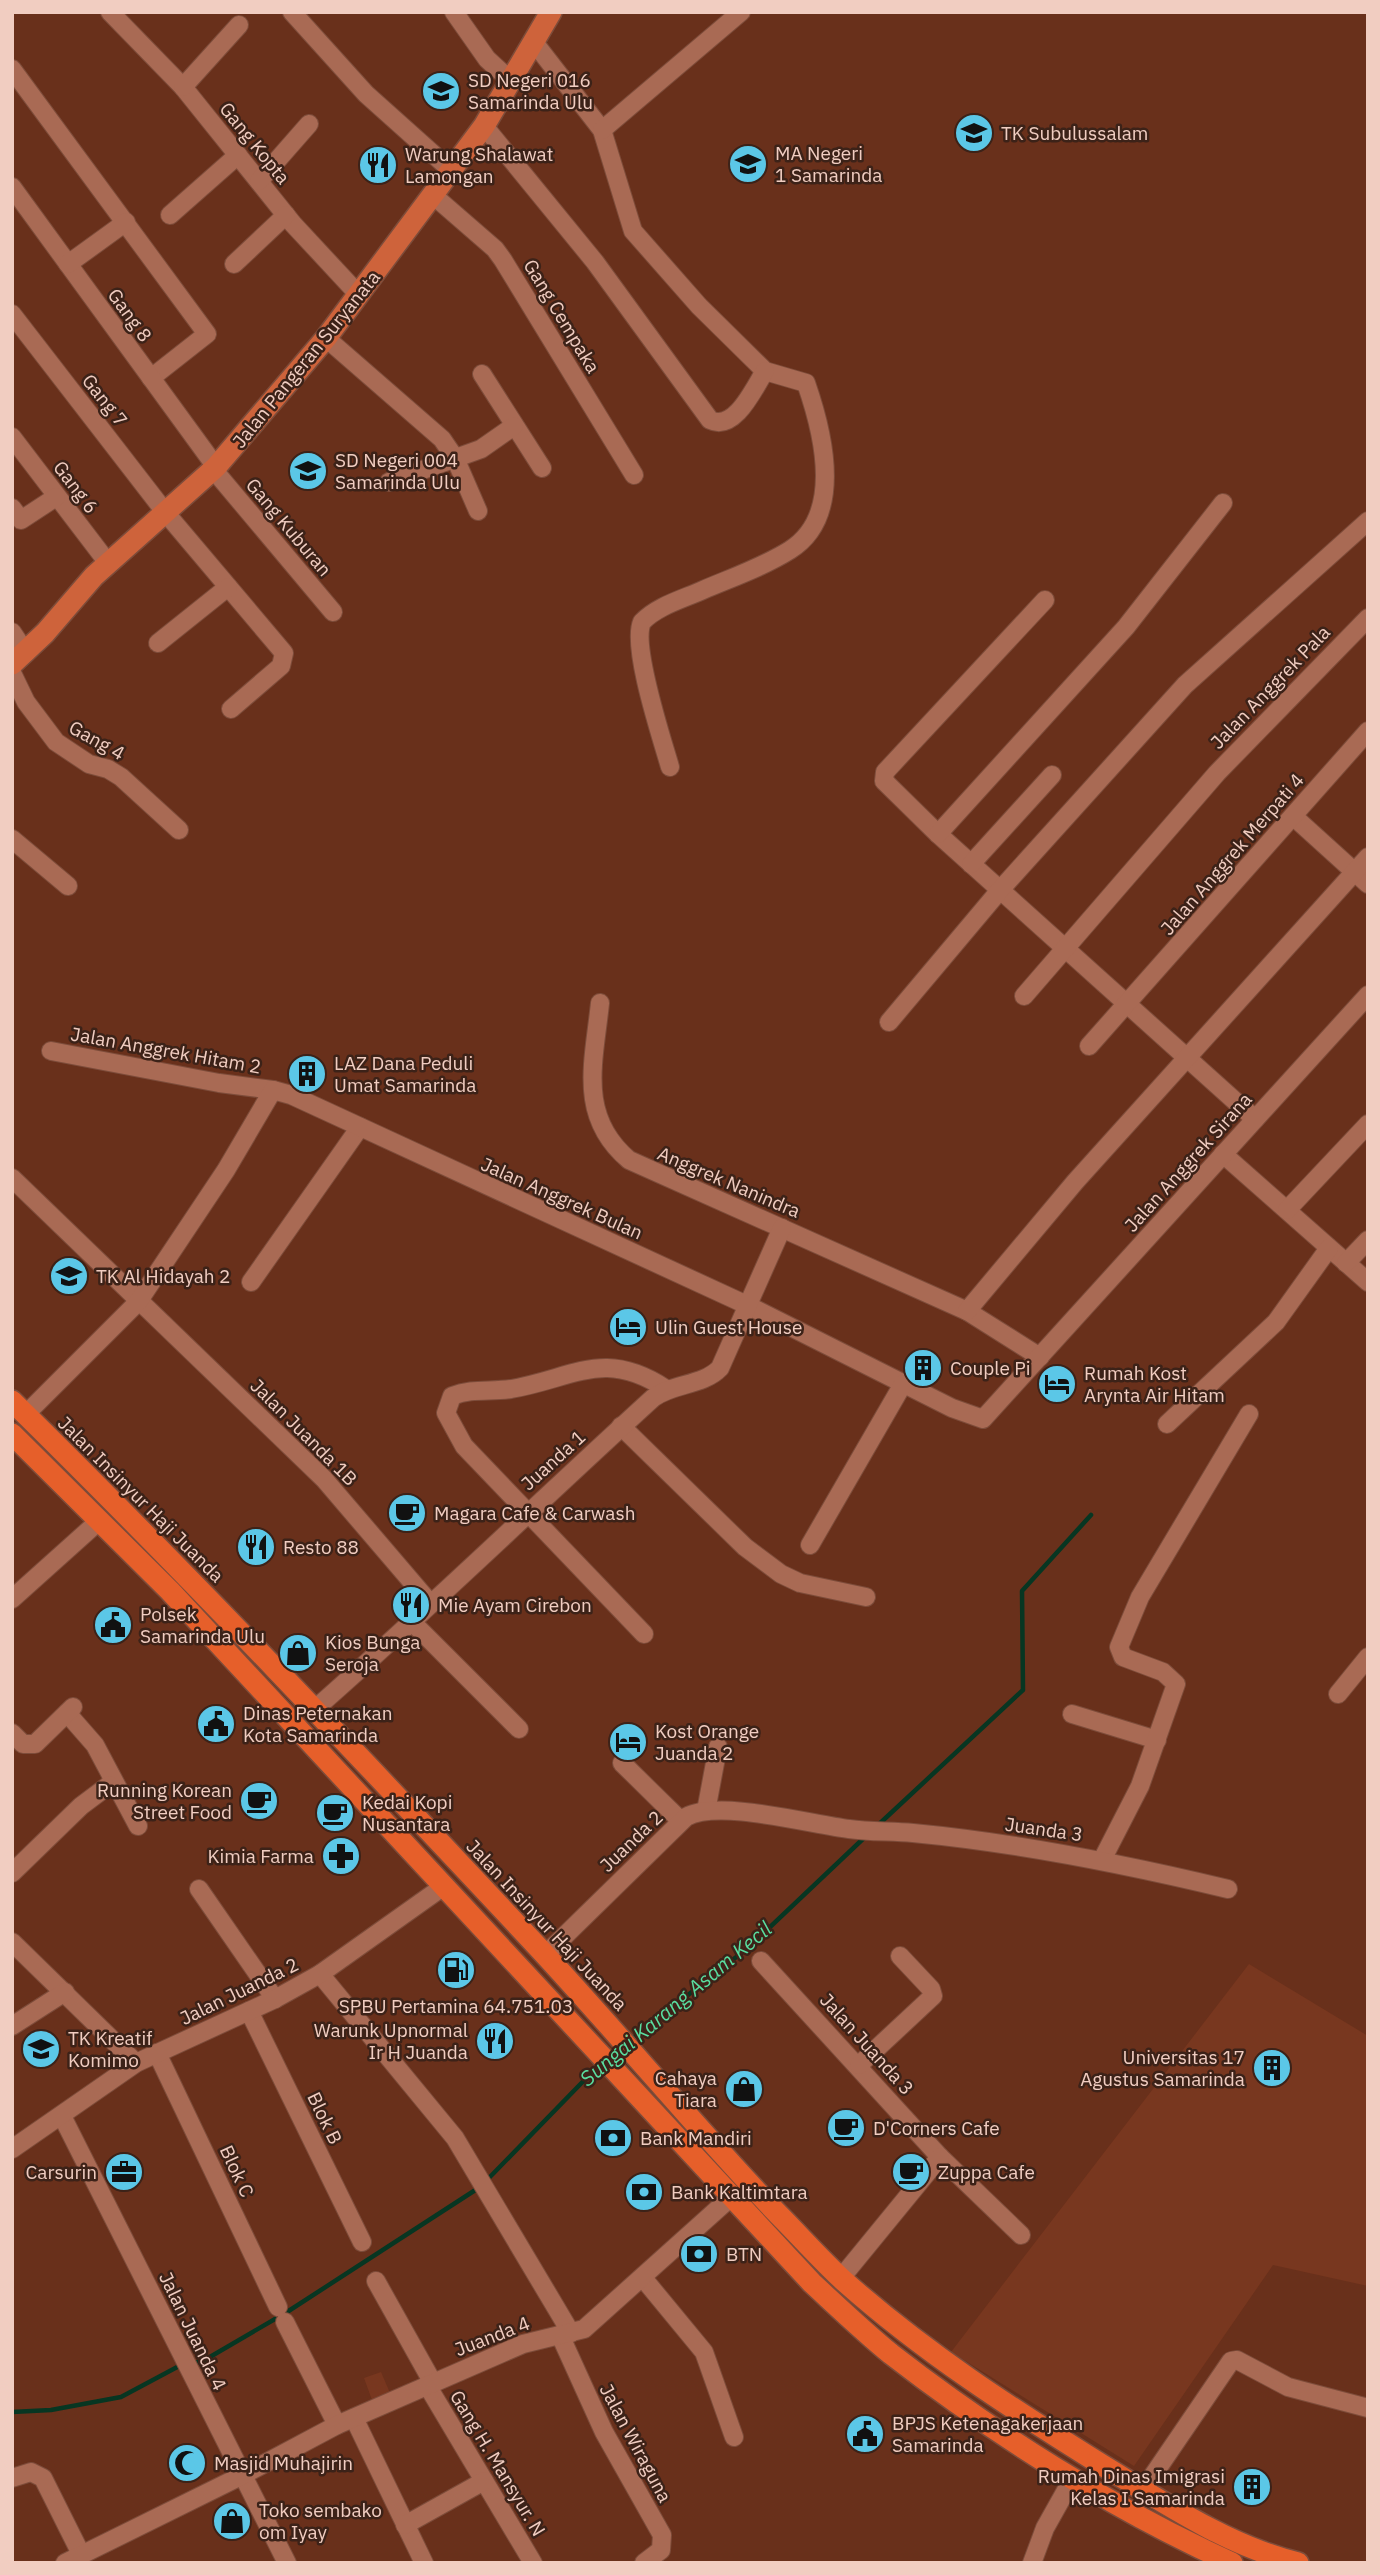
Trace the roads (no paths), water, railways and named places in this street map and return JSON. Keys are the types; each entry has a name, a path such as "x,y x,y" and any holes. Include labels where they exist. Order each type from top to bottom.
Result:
{"highway":[{"name":"Jalan Insinyur Haji Juanda","path":"19,1407 315,1709 545,1955 746,2180 841,2278 896,2326 1021,2415 1143,2490 1236,2541 1270,2556 1298,2563"},
{"path":"12,1434 170,1591 573,2023 730,2198 812,2283 889,2352 1008,2438 1073,2477 1232,2563"},
{"path":"170,1591 186,1576"},
{"path":"1008,2438 1021,2415"}],"main road":[{"name":"Jalan Pangeran Suryanata","path":"19,659 74,596 214,468 326,338 484,126 551,12"}],"street":[{"path":"292,12 366,94 452,171"},
{"path":"454,12 487,59 509,80"},
{"path":"602,130 741,12"},
{"name":"Gang Kopta","path":"115,14 183,87 286,215 359,295"},
{"path":"183,87 239,25"},
{"path":"533,41 602,130 633,231 699,306 765,371 806,383 823,440 820,507 809,533 790,550 661,608 642,622 639,634 646,677 670,767"},
{"path":"12,69 207,334 151,378"},
{"path":"259,181 309,124"},
{"path":"484,126 595,262 710,420 723,422 737,413 765,371"},
{"path":"170,215 238,155"},
{"name":"Gang 8","path":"12,187 214,468"},
{"name":"Gang Cempaka","path":"434,196 495,249 503,260 634,475"},
{"path":"233,264 286,215"},
{"path":"68,264 126,222"},
{"name":"Gang 7","path":"12,314 165,512 285,656 281,666 231,709"},
{"path":"326,338 442,439 455,458 478,510"},
{"path":"482,374 542,468"},
{"path":"389,482 481,449 514,426"},
{"name":"Gang 6","path":"12,437 108,563"},
{"name":"Gang Kuburan","path":"214,468 333,612"},
{"path":"12,508 21,520 56,496"},
{"path":"937,834 1126,627 1223,503"},
{"path":"889,1022 1000,890 1185,685 1368,521"},
{"path":"158,643 228,587"},
{"path":"1045,600 885,772 886,785 937,834 1255,1119"},
{"name":"Jalan Anggrek Pala","path":"1024,996 1205,786 1305,679 1368,618"},
{"path":"12,632 19,659"},
{"name":"Gang 4","path":"12,673 26,702 56,742 89,764 108,769 121,777 179,830"},
{"name":"Jalan Anggrek Merpati 4","path":"1089,1046 1368,731"},
{"path":"971,864 1052,775"},
{"path":"1294,817 1368,884"},
{"path":"12,839 68,886"},
{"path":"967,1311 1075,1182 1368,857"},
{"name":"Jalan Anggrek Sirana","path":"1040,1357 1368,995"},
{"name":"Anggrek Nanindra","path":"600,1003 592,1100 611,1142 635,1165 967,1311 1040,1357"},
{"name":"Jalan Anggrek Hitam 2","path":"51,1051 219,1083 273,1090"},
{"path":"19,1407 138,1302 226,1170 273,1090"},
{"name":"Jalan Anggrek Bulan","path":"273,1090 360,1127 749,1307 903,1384 981,1419 1040,1357"},
{"path":"1287,1210 1368,1124"},
{"path":"251,1282 360,1127"},
{"path":"1223,1154 1368,1282"},
{"name":"Jalan Juanda 1B","path":"12,1178 324,1479 430,1603"},
{"name":"Juanda 1","path":"315,1709 413,1623 430,1603 621,1426 666,1389 716,1372 726,1361 782,1228"},
{"path":"1346,1263 1368,1240"},
{"path":"1167,1424 1276,1322 1329,1248"},
{"path":"644,1634 464,1446 446,1413 452,1396 467,1390 510,1389 579,1370 611,1368 642,1373 666,1389"},
{"path":"810,1545 903,1384"},
{"path":"1102,1860 1140,1786 1176,1684 1173,1678 1163,1672 1123,1657 1119,1647 1140,1597 1249,1413"},
{"path":"621,1426 746,1547 780,1574 800,1583 866,1598"},
{"path":"15,1591 100,1520"},
{"path":"413,1623 519,1729"},
{"path":"1338,1694 1368,1657"},
{"path":"12,1733 23,1744 32,1745 70,1710 94,1745 138,1826"},
{"path":"1072,1714 1157,1740"},
{"path":"706,1811 718,1746"},
{"path":"622,1763 681,1821"},
{"path":"12,1873 81,1805 109,1785"},
{"name":"Juanda 2","path":"545,1955 691,1814 730,1810 852,1829"},
{"name":"Juanda 3","path":"852,1829 912,1832 1102,1860 1228,1889"},
{"name":"Jalan Juanda 2","path":"12,2148 136,2063 275,1999 320,1974 444,1886"},
{"path":"199,1889 275,1999"},
{"path":"12,1942 136,2063"},
{"path":"859,2065 933,1996 931,1989 900,1956"},
{"name":"Jalan Juanda 3","path":"761,1961 859,2065 940,2157 1021,2235"},
{"name":"Jalan Wiraguna","path":"320,1974 443,2121 485,2185 565,2334 604,2432 662,2535 660,2552 644,2563"},
{"path":"12,2026 65,1992"},
{"name":"Blok B","path":"249,2011 362,2242"},
{"name":"Blok C","path":"157,2053 281,2314 405,2525 424,2563"},
{"name":"Jalan Juanda 4","path":"62,2116 287,2563"},
{"path":"841,2278 940,2157"},
{"name":"Juanda 4","path":"73,2558 345,2422 523,2344 592,2324 730,2198"},
{"path":"643,2278 704,2352 734,2437"},
{"name":"Gang H. Mansyur. N","path":"376,2281 484,2481 533,2563"},
{"path":"1143,2490 1231,2361 1237,2360 1288,2387 1368,2408"},
{"path":"12,2478 31,2472 43,2478 73,2558"},
{"path":"1032,2563 1045,2528 1073,2477"},
{"path":"405,2525 484,2481"}],"waterway":[{"name":"Sungai Karang Asam Kecil","path":"877,1826 1023,1690 1022,1591 1091,1515"},
{"name":"Sungai Karang Asam Kecil","path":"632,2039 749,1947 865,1837"},
{"name":"Sungai Karang Asam Kecil","path":"486,2181 600,2064"},
{"name":"Sungai Karang Asam Kecil","path":"193,2363 203,2361 287,2312 480,2187"},
{"name":"Sungai Karang Asam Kecil","path":"12,2412 51,2410 121,2397 181,2365"}],"place":[{"name":"SD Negeri 016 Samarinda Ulu","path":"441,91"},
{"name":"TK Subulussalam","path":"974,133"},
{"name":"MA Negeri 1 Samarinda","path":"748,164"},
{"name":"Warung Shalawat Lamongan","path":"378,165"},
{"name":"SD Negeri 004 Samarinda Ulu","path":"308,471"},
{"name":"LAZ Dana Peduli Umat Samarinda","path":"307,1074"},
{"name":"TK Al Hidayah 2","path":"69,1276"},
{"name":"Ulin Guest House","path":"628,1327"},
{"name":"Couple Pi","path":"923,1368"},
{"name":"Rumah Kost Arynta Air Hitam","path":"1057,1384"},
{"name":"Magara Cafe & Carwash","path":"407,1513"},
{"name":"Resto 88","path":"256,1547"},
{"name":"Mie Ayam Cirebon","path":"411,1605"},
{"name":"Polsek Samarinda Ulu","path":"113,1625"},
{"name":"Kios Bunga Seroja","path":"298,1653"},
{"name":"Dinas Peternakan Kota Samarinda","path":"216,1724"},
{"name":"Kost Orange Juanda 2","path":"628,1742"},
{"name":"Running Korean Street Food","path":"259,1801"},
{"name":"Kedai Kopi Nusantara","path":"335,1813"},
{"name":"Kimia Farma","path":"341,1856"},
{"name":"SPBU Pertamina 64.751.03","path":"456,1970"},
{"name":"Warunk Upnormal Ir H Juanda","path":"495,2041"},
{"name":"TK Kreatif Komimo","path":"41,2049"},
{"name":"Universitas 17 Agustus Samarinda","path":"1272,2068"},
{"name":"Cahaya Tiara","path":"744,2089"},
{"name":"D'Corners Cafe","path":"846,2128"},
{"name":"Bank Mandiri","path":"613,2138"},
{"name":"Carsurin","path":"124,2172"},
{"name":"Zuppa Cafe","path":"911,2172"},
{"name":"Bank Kaltimtara","path":"644,2192"},
{"name":"BTN","path":"699,2254"},
{"name":"BPJS Ketenagakerjaan Samarinda","path":"865,2434"},
{"name":"Masjid Muhajirin","path":"187,2463"},
{"name":"Rumah Dinas Imigrasi Kelas I Samarinda","path":"1252,2487"},
{"name":"Toko sembako om Iyay","path":"232,2521"}]}
